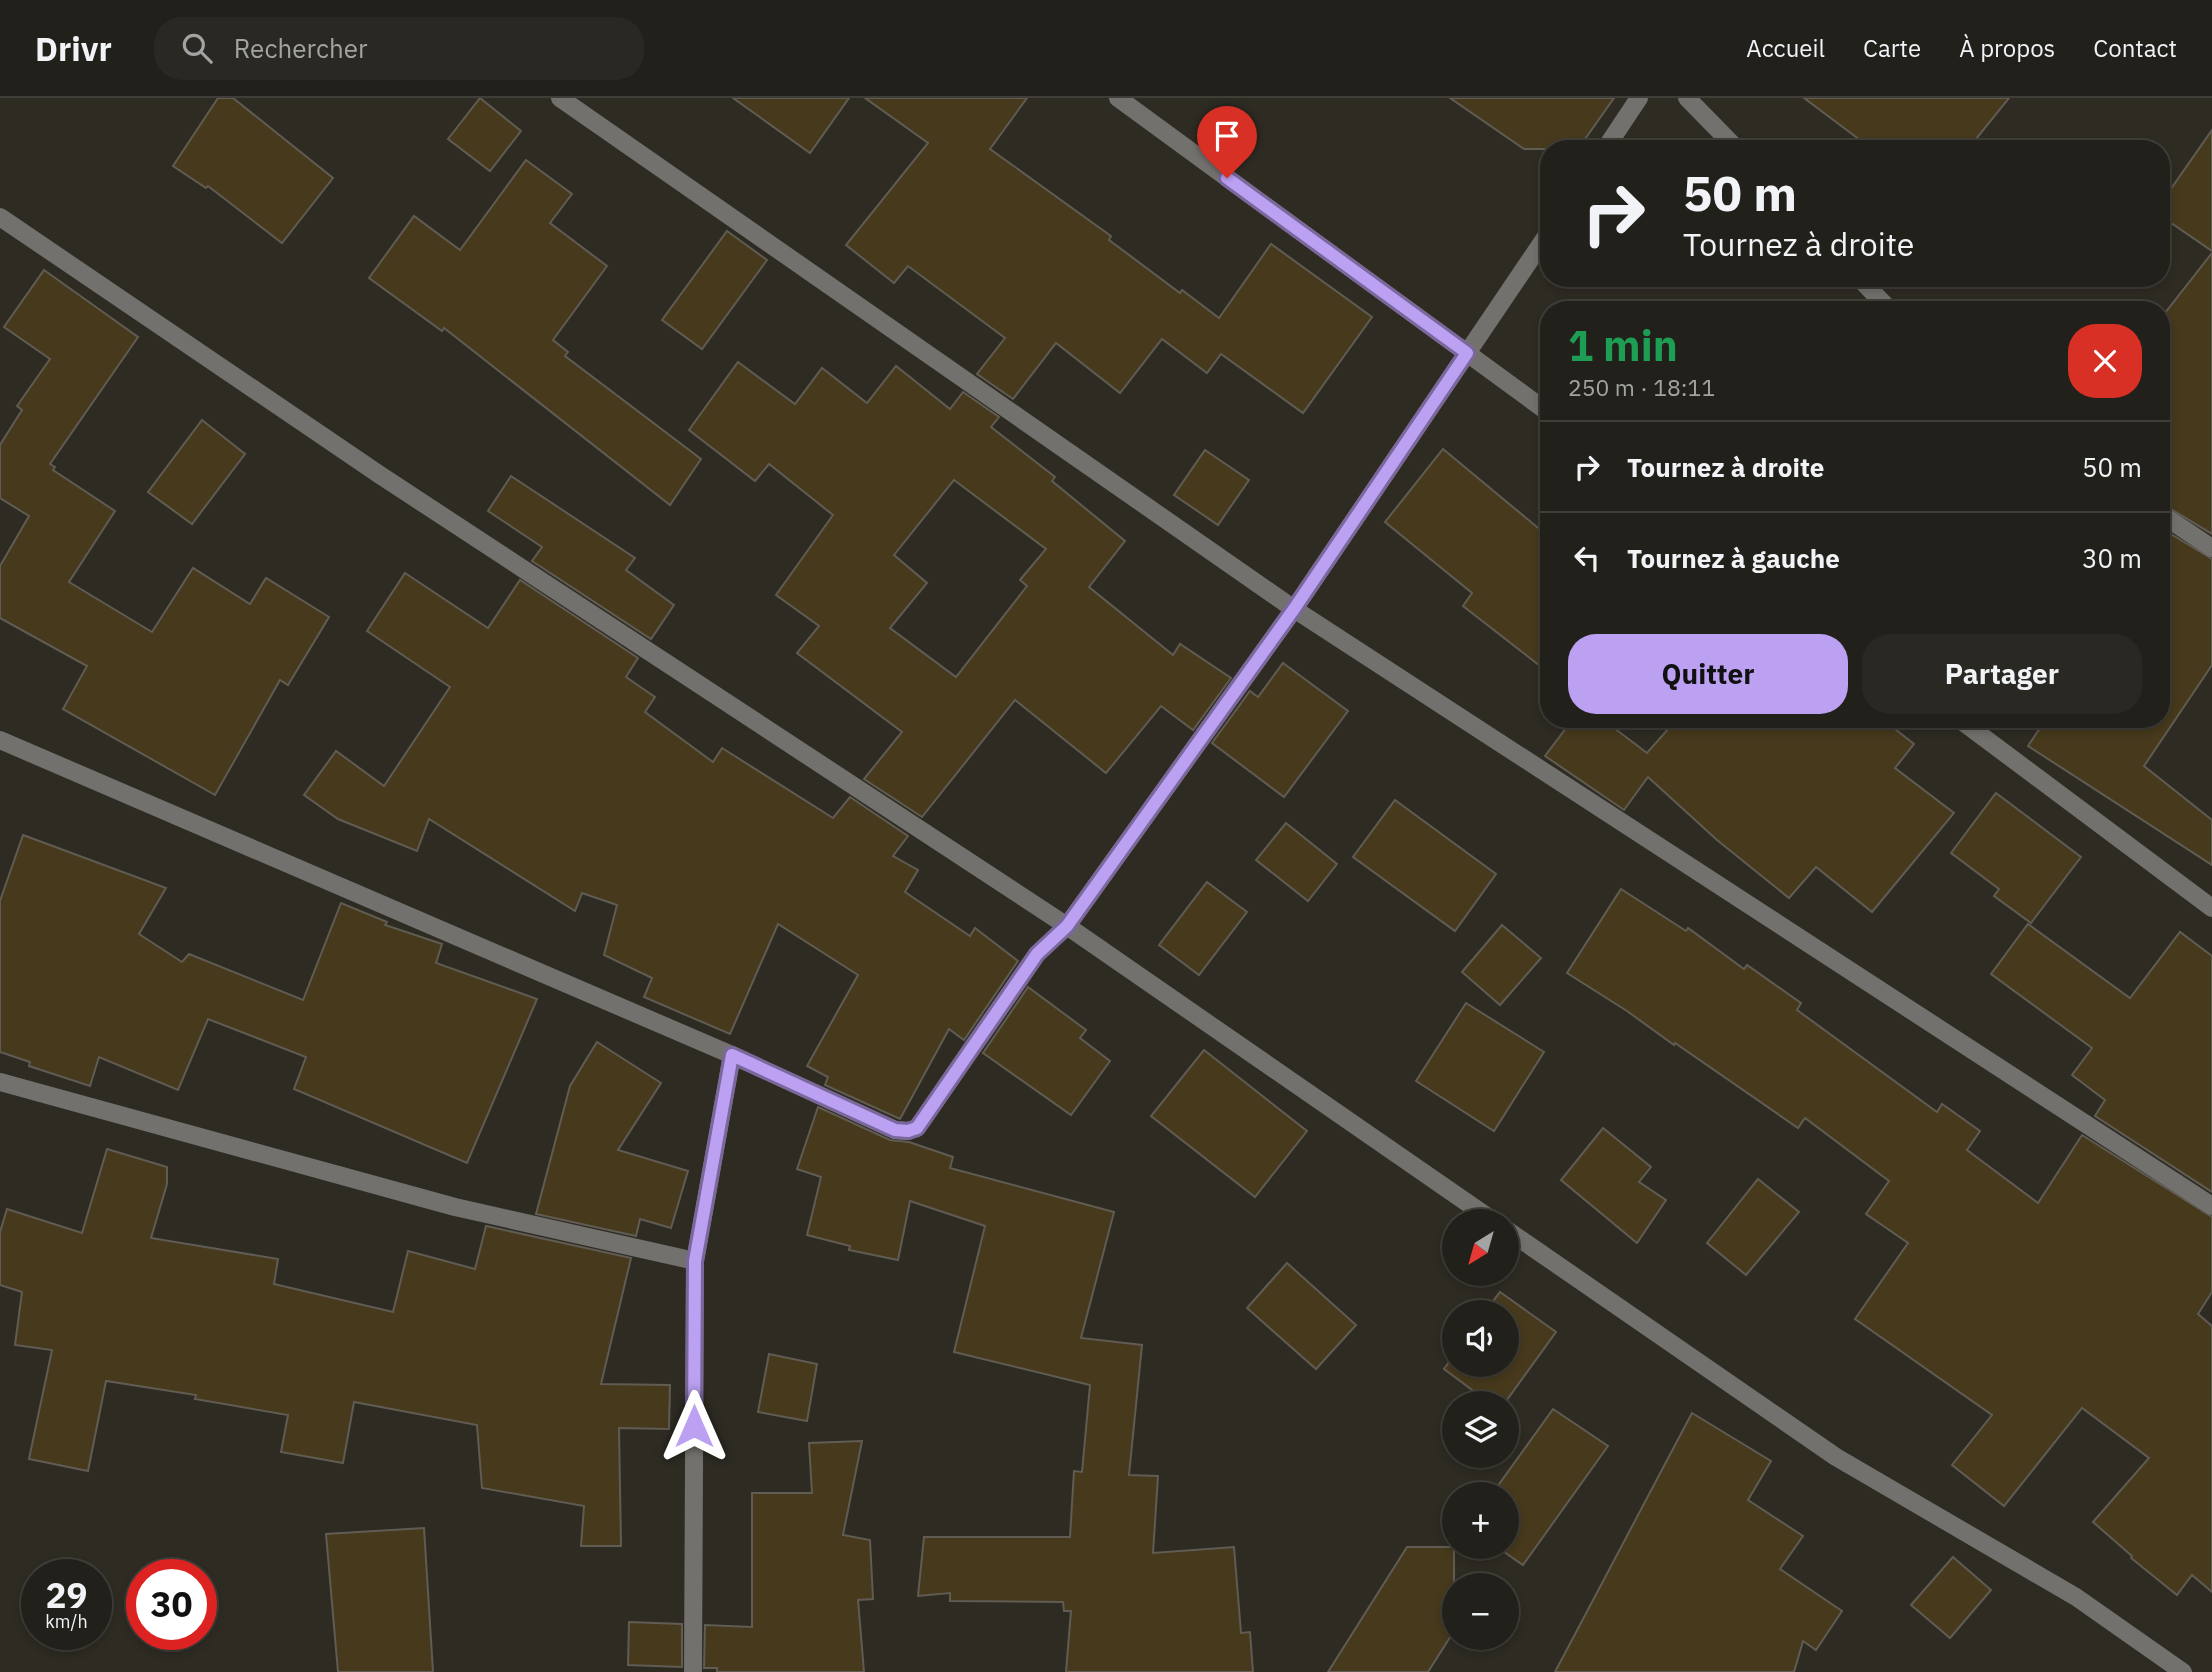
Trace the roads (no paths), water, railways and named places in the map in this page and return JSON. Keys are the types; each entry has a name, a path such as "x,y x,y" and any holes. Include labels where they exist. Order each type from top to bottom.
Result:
{"street":[{"path":"560,98 1294,609 2212,1206"},
{"path":"1118,98 1540,406"},
{"path":"1611,140 1639,98"},
{"path":"1687,98 1728,140"},
{"path":"0,217 380,475 1067,926 1476,1209"},
{"path":"0,740 732,1055 895,1130 908,1131 917,1128 1037,954 1067,926 1294,609 1540,245"},
{"path":"1868,287 1881,301"},
{"path":"2170,520 2212,548"},
{"path":"1971,728 2212,908"},
{"path":"692,1672 695,1261 732,1055"},
{"path":"0,1082 455,1207 695,1261"},
{"path":"1519,1238 1836,1457 2076,1597 2183,1672"}]}
